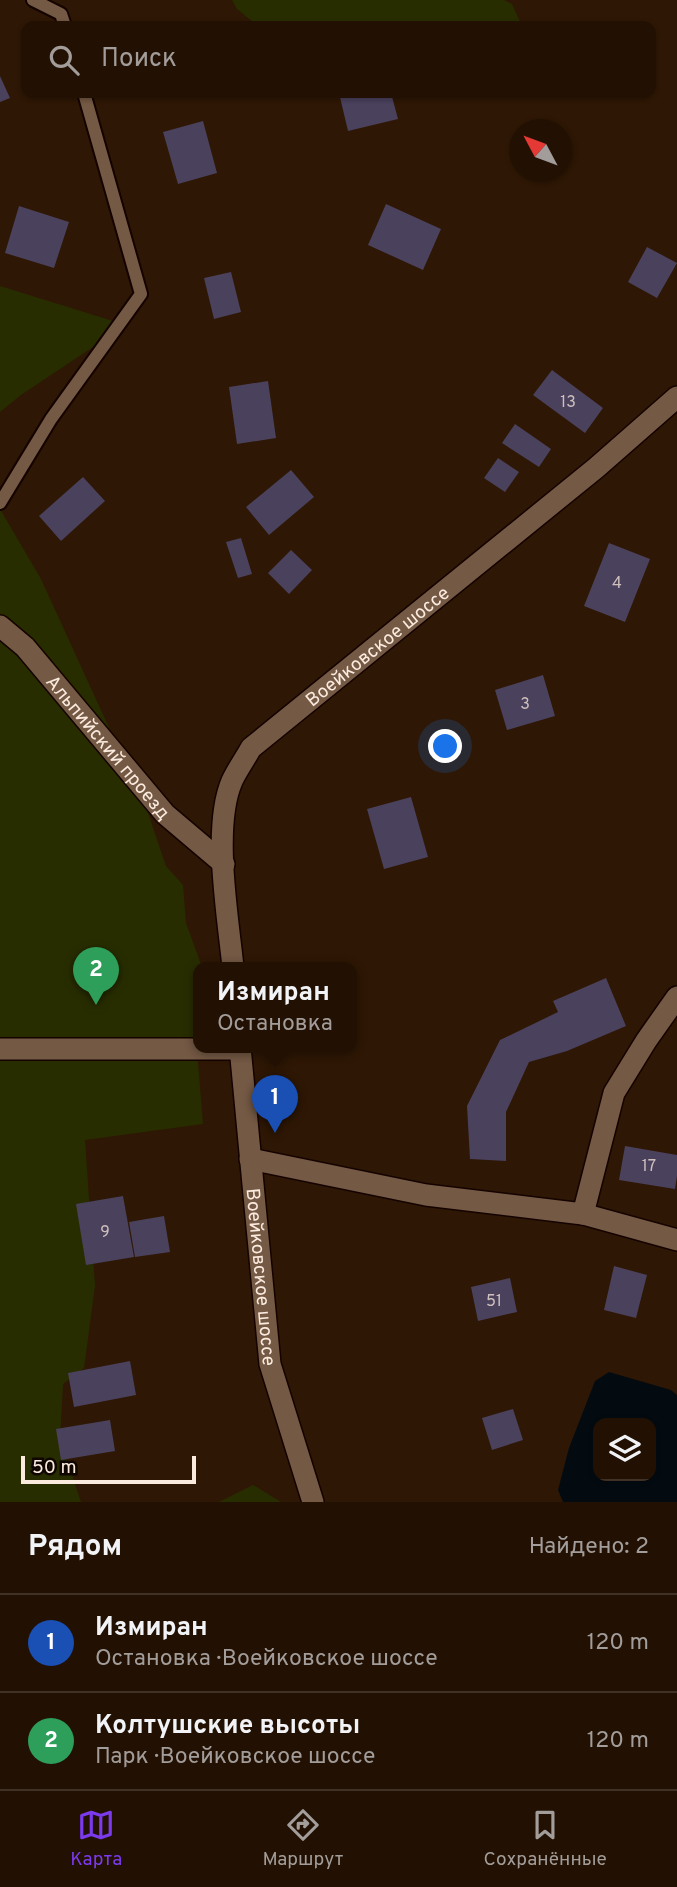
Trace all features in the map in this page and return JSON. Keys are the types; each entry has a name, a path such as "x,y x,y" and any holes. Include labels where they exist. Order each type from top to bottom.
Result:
{"street":[{"name":"Воейковское шоссе","path":"233,962 223,864 223,820 231,782 251,748 596,468 677,397"},
{"name":"Альпийский проезд","path":"0,626 25,647 165,814 223,864"},
{"path":"583,1214 614,1093 677,997"},
{"path":"0,1049 193,1048"},
{"name":"Воейковское шоссе","path":"240,1053 271,1364 313,1502"},
{"path":"250,1159 426,1195 583,1214 677,1240"}],"lane":[{"path":"33,0 61,14 63,21"},
{"path":"0,503 51,419 141,294 85,98"}],"green space":[{"path":"232,0 504,0 512,4 520,21 252,21 237,9"},
{"path":"0,286 126,325 0,412"},
{"path":"0,509 41,579 148,813 166,866 183,885 186,923 200,962 193,962 193,1053 197,1053 203,1124 85,1140 95,1286 84,1368 63,1384 60,1439 81,1502 0,1502"},
{"path":"253,1485 281,1502 219,1502"}],"shaded area":[{"path":"609,1372 671,1390 677,1395 677,1502 563,1502 558,1490 569,1448 595,1381"}],"building":[{"path":"0,76 10,98 0,102"},
{"path":"340,98 392,98 398,119 348,131"},
{"path":"203,121 217,173 178,184 163,132"},
{"path":"386,204 441,229 423,270 368,245"},
{"path":"19,206 69,222 54,268 5,253"},
{"path":"647,247 677,263 657,298 628,282"},
{"path":"231,272 241,312 214,319 204,278"},
{"path":"552,370 603,408 585,433 533,395"},
{"path":"268,381 276,438 237,444 229,387"},
{"path":"515,424 551,449 539,467 502,443"},
{"path":"498,458 519,472 505,492 484,478"},
{"path":"291,470 314,497 269,535 246,507"},
{"path":"83,477 105,501 61,541 39,516"},
{"path":"241,538 252,574 238,578 226,542"},
{"path":"609,543 650,559 625,622 584,606"},
{"path":"291,550 312,570 289,594 268,573"},
{"path":"543,675 555,716 507,730 495,690"},
{"path":"411,797 428,857 384,869 367,809"},
{"path":"606,978 626,1026 567,1051 529,1062 506,1112 506,1161 470,1159 467,1106 500,1040 558,1012 553,1001"},
{"path":"625,1146 677,1155 675,1189 619,1180"},
{"path":"123,1196 134,1257 86,1265 76,1204"},
{"path":"164,1216 170,1252 135,1257 129,1222"},
{"path":"614,1266 647,1275 636,1318 604,1310"},
{"path":"510,1278 517,1312 478,1321 471,1287"},
{"path":"130,1361 136,1395 74,1407 68,1373"},
{"path":"513,1409 523,1440 492,1450 482,1418"},
{"path":"110,1420 115,1451 61,1460 56,1429"}],"place":[{"name":"Колтушские высоты","path":"96,1005"},
{"name":"Измиран","path":"275,1133"}]}
